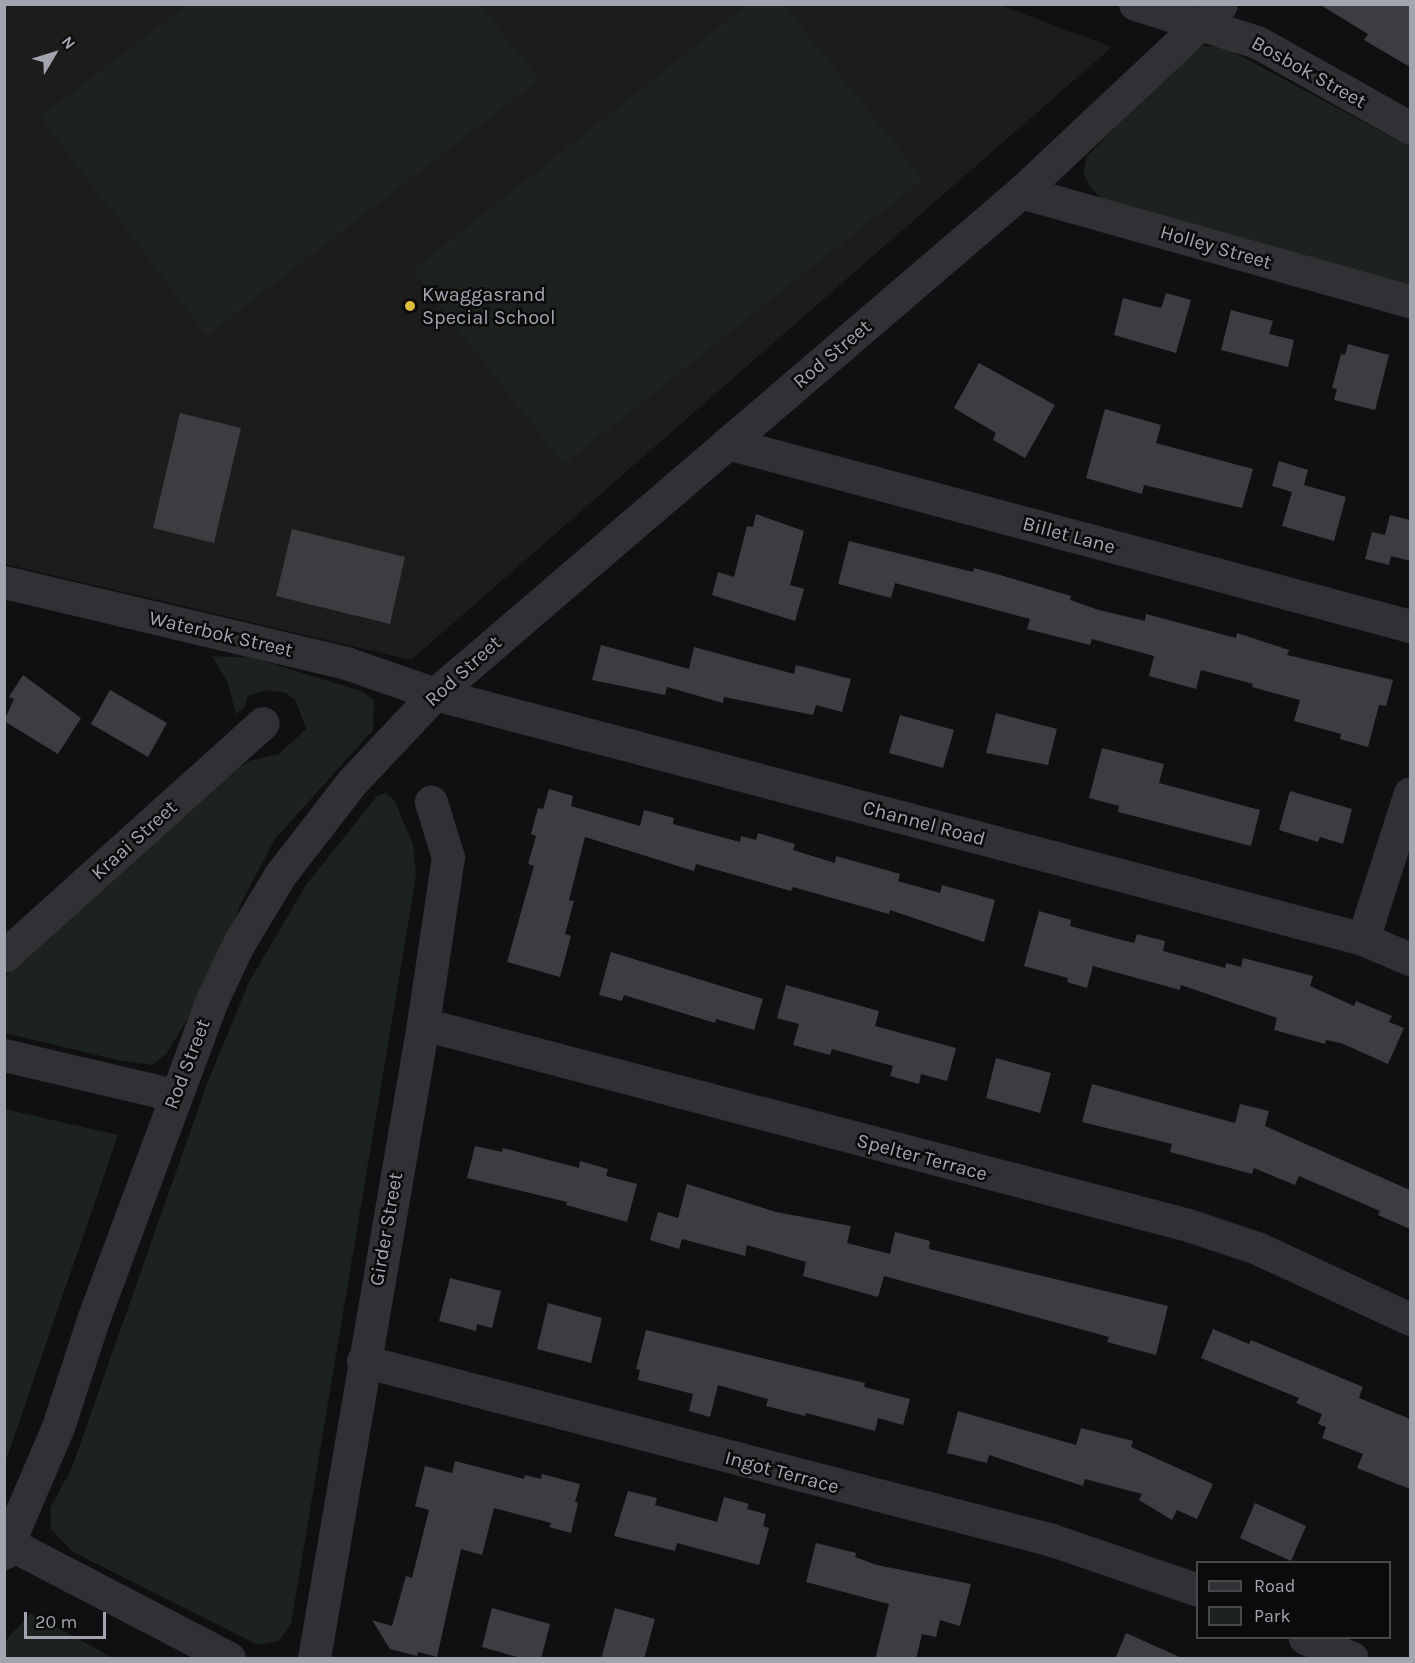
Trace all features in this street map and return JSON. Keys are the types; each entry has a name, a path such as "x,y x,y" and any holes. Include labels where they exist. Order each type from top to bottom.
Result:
{"street":[{"name":"Bosbok Street","path":"1135,4 1210,15 1410,129"},
{"name":"Rod Street","path":"7,1548 58,1427 94,1317 212,1000 239,943 280,876 351,783 435,694 1021,192 1210,15"},
{"name":"Holley Street","path":"1021,192 1410,301"},
{"name":"Billet Lane","path":"727,443 1410,626"},
{"name":"Waterbok Street","path":"4,582 346,663 435,694"},
{"name":"Channel Road","path":"435,694 1363,939 1410,959"},
{"name":"Kraai Street","path":"4,956 263,723"},
{"path":"1363,939 1410,793"},
{"name":"Girder Street","path":"314,1659 363,1361 423,1024 448,857 431,802"},
{"name":"Spelter Terrace","path":"423,1024 1188,1225 1257,1248 1410,1319"},
{"path":"4,1055 175,1095"},
{"name":"Ingot Terrace","path":"363,1361 1052,1540 1196,1590"},
{"path":"7,1548 229,1659"},
{"path":"1307,1639 1352,1659"}],"shaded area":[{"name":"Kwaggasrand Special School","path":"997,4 1112,47 411,660 5,564 5,5"}],"green space":[{"path":"187,5 481,5 539,80 207,335 40,117"},
{"path":"747,5 784,5 923,179 564,464 412,271"},
{"path":"1203,46 1224,47 1410,147 1410,292 1113,210 1090,187 1083,172 1087,156 1184,59"},
{"path":"212,656 253,658 361,691 374,700 373,730 275,839 240,905 223,959 167,1053 152,1065 122,1061 5,1033 5,977 233,772 249,761 279,754 306,729 296,701 286,693 267,690 248,696 244,708 236,714 227,681"},
{"path":"386,793 394,800 413,844 416,876 291,1624 279,1641 258,1645 73,1552 51,1529 50,1508 71,1470 207,1084 249,982 306,885 377,796"},
{"path":"4,1109 118,1135 5,1463"},
{"path":"31,1613 113,1658 5,1658 5,1641"}],"building":[{"path":"1319,4 1410,4 1410,67 1364,40 1368,34"},
{"path":"1166,293 1191,300 1176,353 1114,335 1123,298 1161,308"},
{"path":"1231,310 1273,321 1269,334 1294,340 1288,367 1221,350"},
{"path":"1348,344 1389,355 1375,410 1334,400 1337,389 1332,388 1341,354 1345,355"},
{"path":"979,363 1055,405 1025,458 993,440 996,433 954,408"},
{"path":"1105,409 1161,425 1156,443 1253,469 1242,508 1144,485 1142,494 1086,478"},
{"path":"180,413 241,428 214,543 153,528"},
{"path":"1279,461 1308,470 1304,485 1346,497 1334,541 1282,526 1292,492 1272,486"},
{"path":"756,514 804,531 790,585 804,589 795,621 712,595 718,572 734,577 747,526 753,527"},
{"path":"1390,515 1410,520 1410,561 1391,556 1389,565 1365,559 1372,532 1385,535"},
{"path":"292,529 405,557 390,624 276,596"},
{"path":"849,541 973,572 974,568 1000,575 1071,596 1070,600 1099,610 1145,621 1146,614 1236,638 1237,633 1289,650 1287,655 1393,680 1386,706 1379,705 1368,747 1340,739 1341,734 1294,721 1300,700 1252,687 1253,684 1201,670 1196,689 1149,676 1154,656 1092,639 1090,645 1027,629 1030,619 895,583 891,598 838,584"},
{"path":"601,645 689,669 694,647 794,674 796,665 851,679 842,712 816,705 813,715 724,697 723,703 667,687 665,695 592,680"},
{"path":"23,675 81,718 58,754 4,721 14,699 9,697"},
{"path":"110,690 167,723 148,757 91,724"},
{"path":"996,713 1057,729 1048,765 986,753"},
{"path":"900,715 954,730 943,768 889,753"},
{"path":"1102,748 1164,764 1159,783 1260,810 1251,846 1118,812 1119,806 1089,798"},
{"path":"549,789 573,796 571,806 640,826 644,810 674,818 673,824 740,842 741,836 756,840 758,833 795,844 793,850 835,863 836,856 900,874 898,881 940,893 942,885 995,900 984,942 890,910 889,914 793,887 791,891 696,864 694,871 585,837 569,900 574,901 565,934 571,936 560,977 507,962 534,866 528,864 536,836 531,834 538,808 543,809"},
{"path":"1290,791 1352,809 1343,844 1320,837 1318,842 1279,830"},
{"path":"1039,911 1071,920 1070,926 1134,943 1137,934 1165,941 1163,951 1225,968 1226,963 1241,967 1243,958 1313,976 1310,986 1354,1006 1356,1001 1392,1016 1389,1022 1404,1028 1388,1064 1341,1043 1326,1040 1325,1044 1274,1030 1277,1018 1181,985 1180,990 1093,966 1087,988 1067,982 1068,978 1024,966"},
{"path":"611,952 763,999 754,1030 716,1019 715,1023 624,995 622,1001 599,995"},
{"path":"786,985 879,1011 875,1026 956,1048 947,1081 921,1074 919,1084 890,1076 893,1066 832,1049 830,1055 793,1045 799,1024 777,1018"},
{"path":"996,1058 1051,1073 1040,1113 986,1098"},
{"path":"1092,1084 1235,1123 1240,1104 1269,1111 1265,1126 1410,1190 1410,1229 1378,1215 1380,1211 1299,1176 1295,1185 1254,1168 1252,1174 1170,1152 1172,1144 1082,1122"},
{"path":"475,1146 502,1152 503,1148 579,1168 580,1161 608,1169 606,1176 637,1184 627,1222 566,1205 567,1202 467,1178"},
{"path":"687,1184 776,1212 851,1226 847,1243 890,1254 895,1232 930,1241 929,1249 1168,1306 1156,1355 1107,1342 1109,1337 884,1276 878,1297 803,1276 806,1262 747,1245 745,1256 682,1239 679,1249 650,1240 658,1212 678,1218"},
{"path":"450,1278 501,1291 492,1328 477,1324 476,1331 439,1321"},
{"path":"548,1303 602,1318 591,1363 537,1349"},
{"path":"1213,1329 1249,1344 1251,1340 1363,1387 1359,1398 1410,1419 1410,1489 1357,1468 1363,1454 1322,1438 1326,1427 1318,1424 1322,1414 1296,1403 1299,1398 1201,1358"},
{"path":"646,1330 865,1383 864,1387 910,1399 903,1425 878,1418 875,1431 806,1413 805,1416 766,1406 768,1399 718,1385 710,1417 689,1411 693,1394 638,1380 640,1370 636,1369"},
{"path":"958,1411 1076,1445 1081,1428 1133,1441 1131,1447 1213,1484 1197,1519 1177,1510 1172,1520 1139,1500 1142,1494 1085,1479 1083,1486 989,1455 987,1463 947,1453"},
{"path":"455,1461 524,1479 525,1475 541,1479 542,1474 580,1484 571,1533 549,1527 551,1523 494,1508 482,1555 461,1549 437,1657 418,1652 417,1656 390,1649 372,1620 392,1626 406,1576 412,1578 429,1510 415,1506 425,1466 452,1473"},
{"path":"628,1491 657,1498 655,1505 717,1522 724,1497 749,1504 747,1509 766,1514 763,1526 769,1528 759,1565 677,1543 675,1551 614,1536"},
{"path":"1255,1503 1306,1526 1291,1561 1240,1538"},
{"path":"816,1543 856,1553 855,1557 877,1565 971,1584 960,1626 940,1620 936,1637 922,1634 916,1659 875,1659 889,1604 806,1582"},
{"path":"492,1608 550,1624 541,1659 524,1659 482,1647"},
{"path":"615,1608 655,1619 644,1659 601,1659"},
{"path":"1126,1633 1184,1659 1115,1659"}],"place":[{"name":"Kwaggasrand Special School","path":"410,306"}]}
